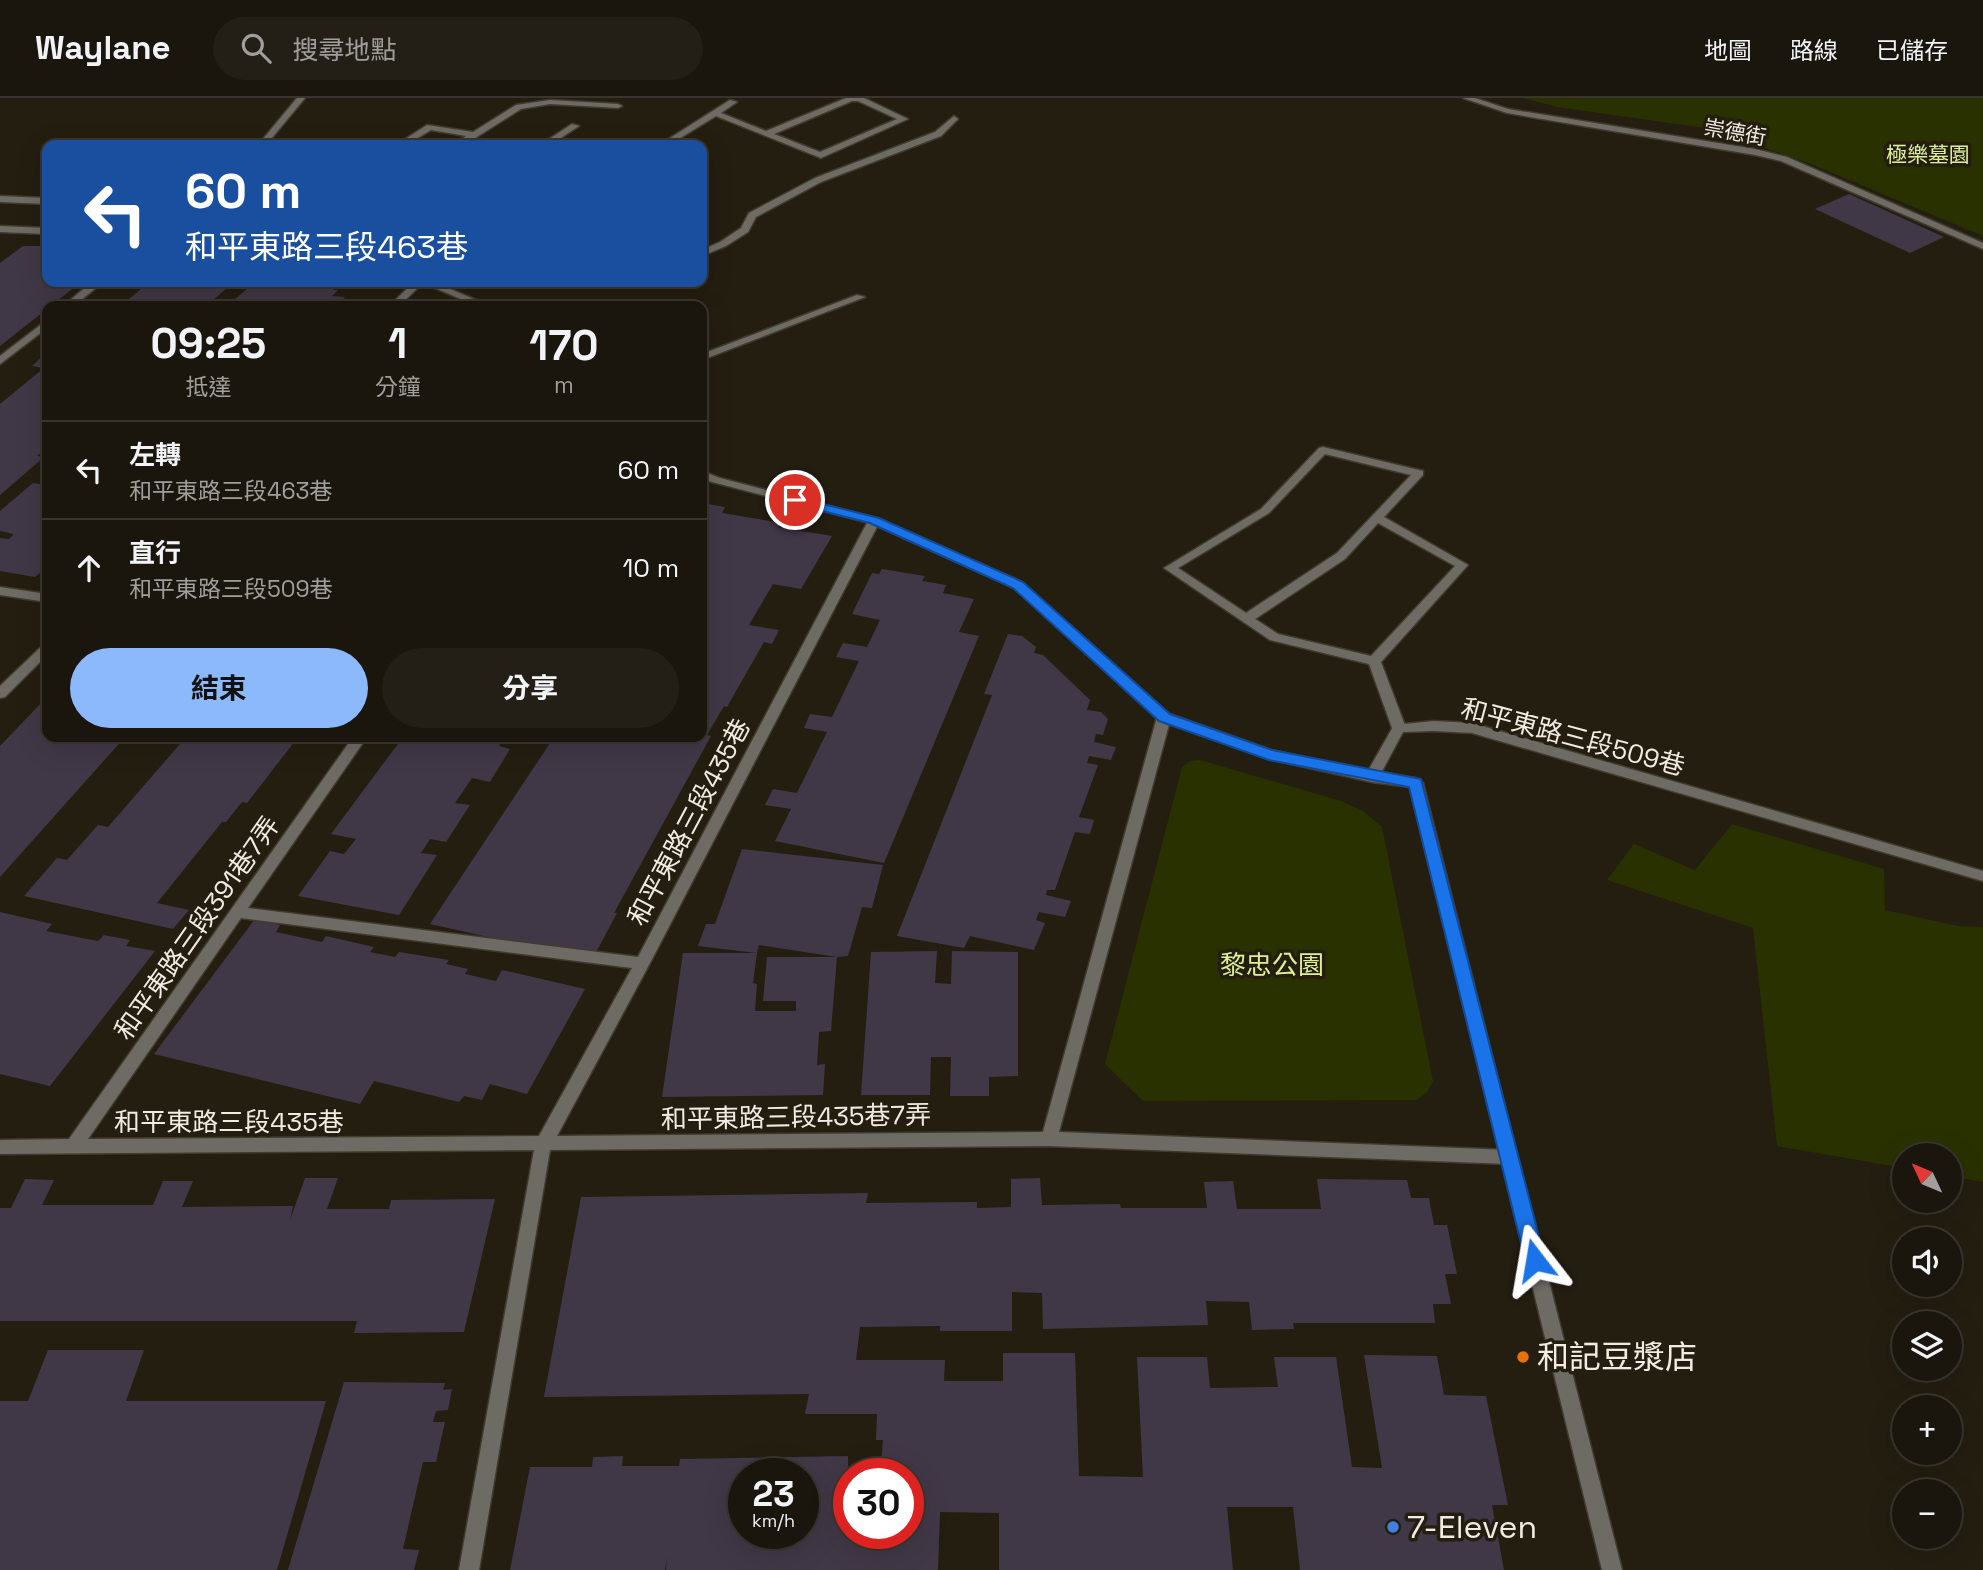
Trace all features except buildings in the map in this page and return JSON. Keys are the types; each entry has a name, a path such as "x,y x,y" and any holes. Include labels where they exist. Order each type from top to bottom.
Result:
{"street":[{"path":"266,140 301,98"},
{"name":"崇德街","path":"1467,98 1507,111 1784,159 1983,246"},
{"path":"715,113 766,134 821,155 904,119 859,99 851,99 766,134"},
{"path":"466,140 520,107 550,102 618,106"},
{"path":"671,140 733,102"},
{"path":"707,251 745,230 752,215 763,209 818,180 938,134 954,119"},
{"path":"552,140 575,126"},
{"path":"408,140 430,127 474,135"},
{"path":"0,199 42,201"},
{"path":"0,229 42,231"},
{"path":"74,301 92,287"},
{"path":"399,301 414,287"},
{"path":"438,287 473,301"},
{"path":"707,355 860,297"},
{"path":"0,361 42,327"},
{"path":"1246,619 1341,556 1419,473 1323,450 1265,511 1170,568 1274,638 1374,661"},
{"path":"707,476 874,521 1018,585 1164,717 1269,754 1372,777 1416,783 1612,1570"},
{"path":"1374,661 1462,565 1377,518"},
{"name":"和平東路三段435巷","path":"469,1570 543,1144 642,963 874,521"},
{"path":"0,591 42,597"},
{"path":"0,694 42,653"},
{"path":"1372,777 1399,728 1374,661"},
{"path":"1049,1139 1164,717"},
{"name":"和平東路三段509巷","path":"1399,728 1472,728 1983,876"},
{"name":"和平東路三段391巷7弄","path":"73,1147 357,742"},
{"path":"238,912 642,963"},
{"name":"和平東路三段435巷7弄","path":"543,1144 1049,1139 1509,1157"},
{"name":"和平東路三段435巷","path":"0,1147 543,1144"}],"green space":[{"name":"極樂墓園","path":"1523,98 1983,98 1983,236 1806,162 1705,128 1557,107"},
{"name":"黎忠公園","path":"1200,760 1341,801 1363,811 1382,827 1433,1081 1427,1092 1417,1100 1143,1101 1105,1064 1182,767 1190,761"},
{"path":"1732,824 1884,869 1885,910 1958,926 1983,927 1983,1182 1962,1178 1962,1143 1892,1143 1892,1166 1777,1146 1753,928 1607,880 1634,844 1695,870"}],"place":[{"name":"和記豆漿店","path":"1523,1357"},
{"name":"7-Eleven","path":"1393,1527"}],"route":[{"path":"795,500 874,521 1018,585 1164,717 1269,754 1372,777 1416,783 1535,1260"}]}
